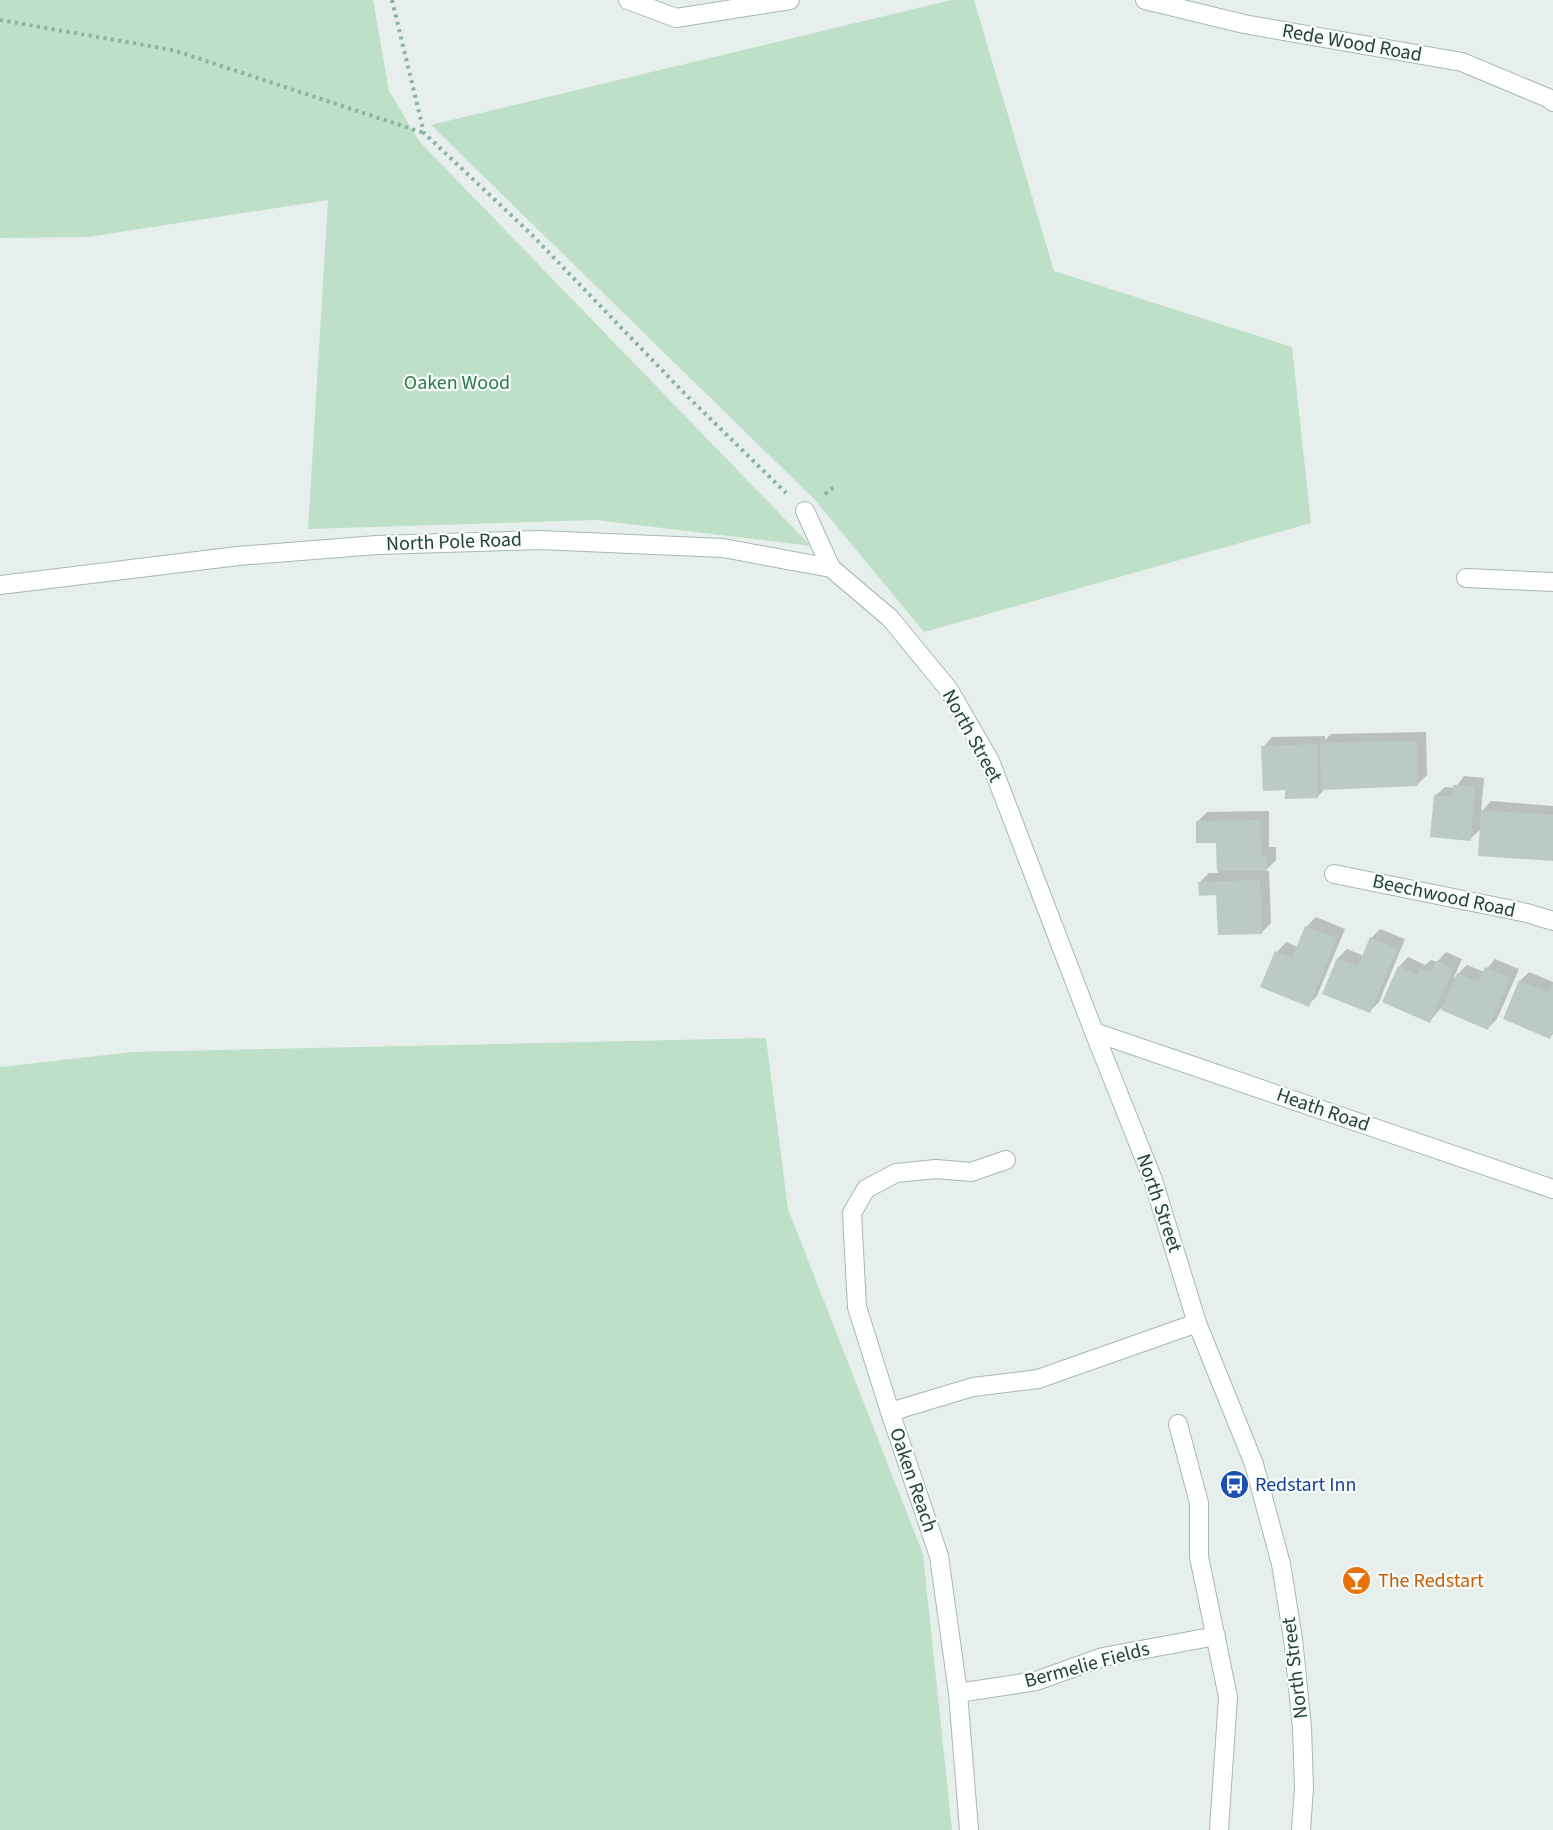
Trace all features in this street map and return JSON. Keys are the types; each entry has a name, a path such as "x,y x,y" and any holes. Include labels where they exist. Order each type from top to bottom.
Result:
{"street":[{"path":"628,0 676,18 790,0"},
{"name":"Rede Wood Road","path":"1145,0 1244,24 1462,62 1553,102"},
{"path":"805,511 831,568"},
{"name":"North Pole Road","path":"0,585 261,554 377,545 538,540 723,548 831,568 890,618"},
{"path":"1466,578 1553,582"},
{"name":"North Street","path":"890,618 949,690 990,761 1153,1180 1197,1323 1254,1464 1281,1564 1293,1639 1302,1728 1304,1788 1301,1830"},
{"name":"Beechwood Road","path":"1334,874 1527,913 1553,921"},
{"name":"Heath Road","path":"1094,1032 1553,1189"},
{"path":"890,1412 857,1307 852,1212 866,1189 896,1173 936,1169 971,1172 1006,1160"},
{"name":"Oaken Reach","path":"969,1830 958,1693 939,1556 890,1412 973,1388 1038,1379 1197,1323"},
{"path":"1178,1425 1199,1503 1199,1557 1228,1697 1219,1830"},
{"name":"Bermelie Fields","path":"958,1693 1036,1681 1103,1657 1216,1636"}],"path":[{"path":"392,0 424,133"},
{"path":"0,20 173,50 424,133 530,233 686,395 805,511"}],"green space":[{"name":"Oaken Wood","path":"0,0 373,0 389,91 419,141 811,546 595,520 308,529 328,200 88,237 0,238"},
{"path":"951,0 974,0 1054,271 1292,347 1311,523 924,632 815,500 431,125"},
{"path":"766,1038 788,1209 923,1554 952,1830 0,1830 0,1067 133,1052"}],"building":[{"path":"1417,741 1418,786 1321,790 1320,743"},
{"path":"1317,744 1318,798 1285,799 1285,790 1263,791 1261,746"},
{"path":"1453,785 1475,786 1471,841 1430,837 1434,795 1452,797"},
{"path":"1481,810 1553,815 1553,861 1478,856"},
{"path":"1260,820 1261,855 1267,855 1267,871 1217,871 1216,843 1196,843 1196,821"},
{"path":"1260,880 1262,934 1218,935 1216,895 1199,896 1198,882"},
{"path":"1305,926 1337,938 1309,1007 1260,987 1275,951 1292,958"},
{"path":"1370,937 1397,949 1370,1013 1322,994 1337,958 1358,966"},
{"path":"1436,961 1453,968 1430,1023 1382,1002 1398,966 1418,975 1420,968 1431,972"},
{"path":"1485,967 1510,978 1488,1030 1441,1010 1457,973 1478,982"},
{"path":"1519,980 1549,993 1553,983 1553,1032 1550,1039 1503,1019"}],"place":[{"name":"Redstart Inn","path":"1234,1485"},
{"name":"The Redstart","path":"1357,1581"}]}
